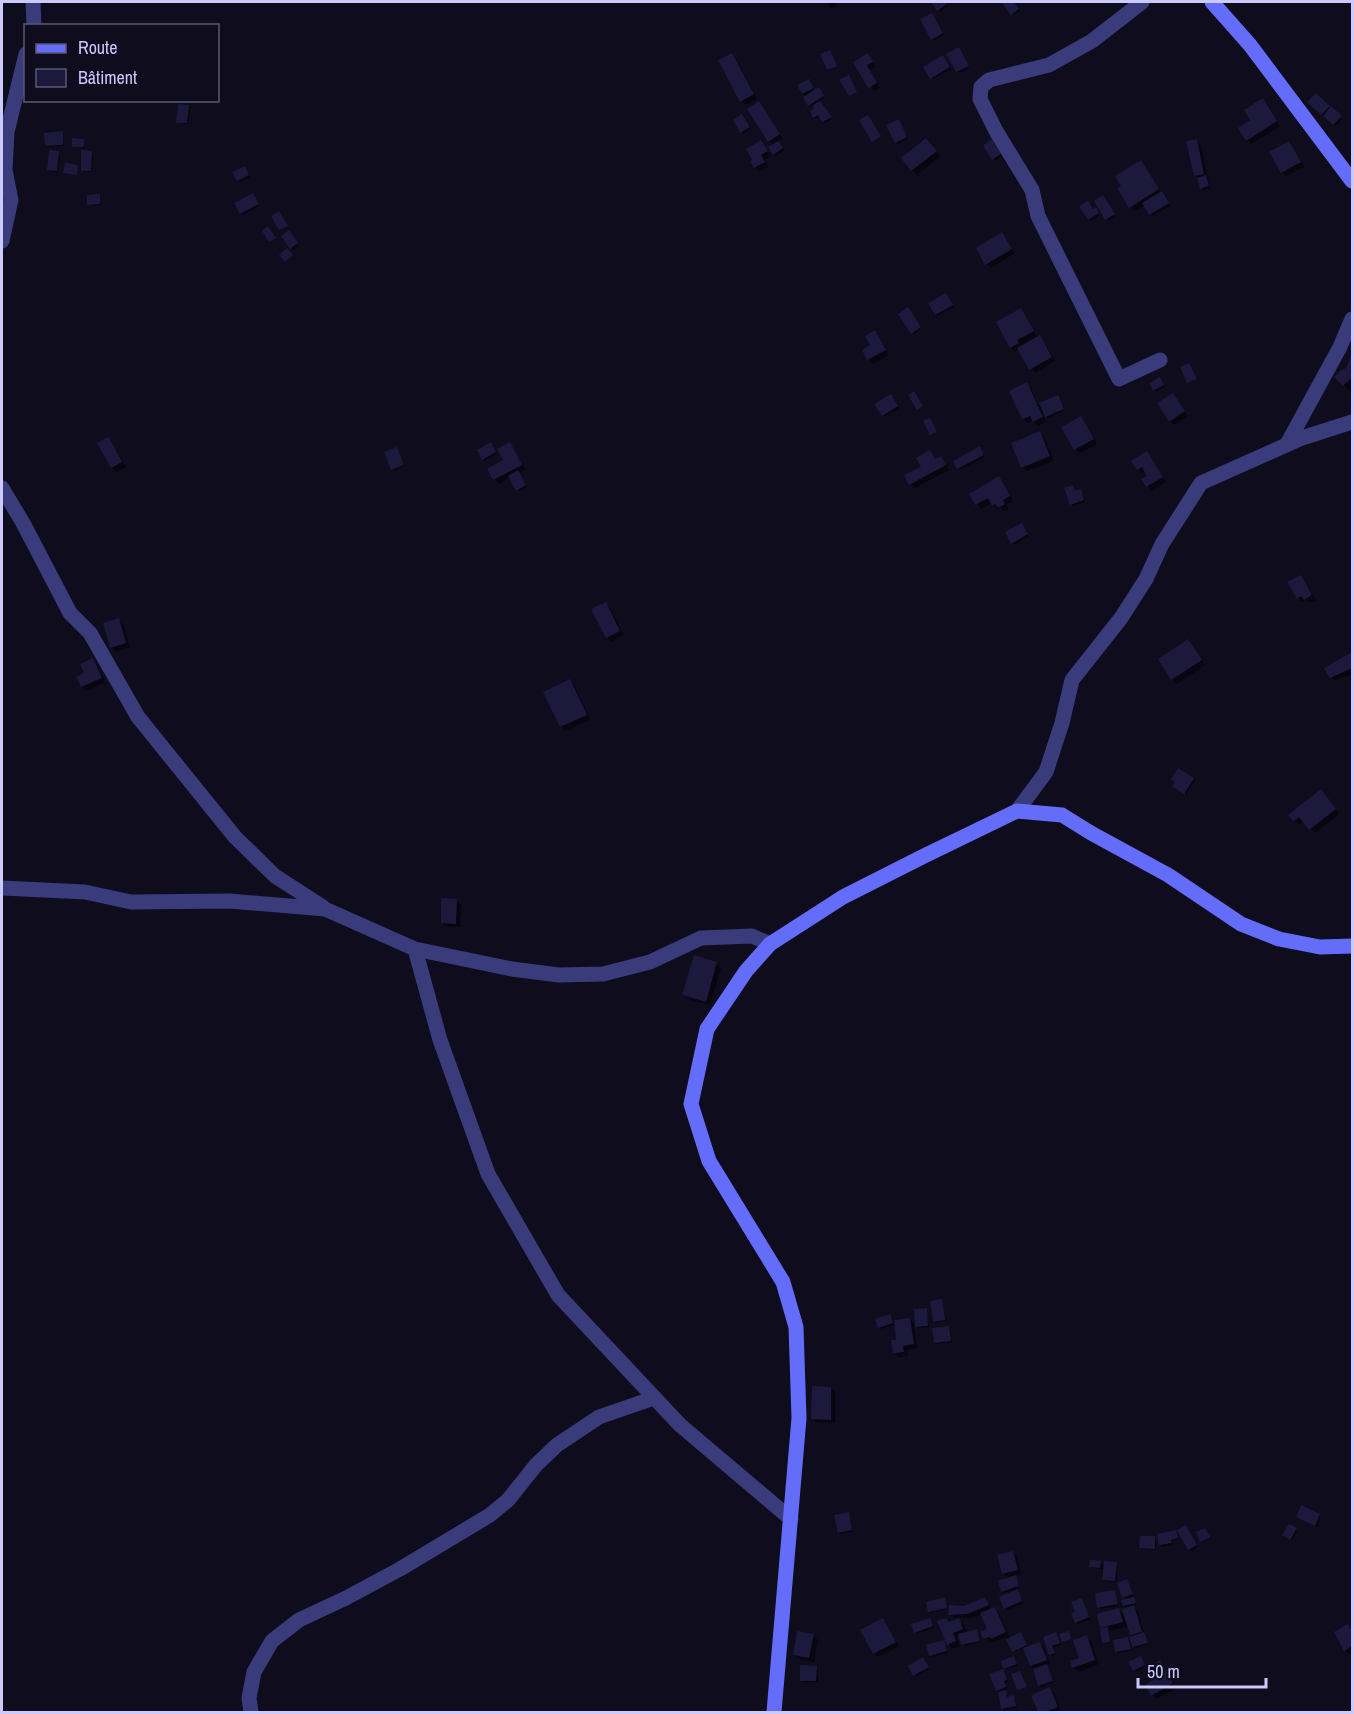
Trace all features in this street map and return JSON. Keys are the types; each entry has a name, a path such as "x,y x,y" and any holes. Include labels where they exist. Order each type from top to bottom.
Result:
{"street":[{"path":"33,2 34,24"},
{"path":"1142,2 1092,41 1049,65 989,80 981,87 980,99 996,131 1032,190 1038,216 1119,379 1160,360"},
{"path":"1212,2 1250,45 1353,181"},
{"path":"2,242 11,200 5,170 7,132 24,62"},
{"path":"1287,444 1353,319"},
{"path":"774,1713 800,1418 796,1327 783,1282 709,1161 691,1104 707,1029 746,971 770,944 843,897 1017,811 1046,772 1062,723 1072,680 1121,618 1146,579 1162,544 1201,483 1287,444 1353,422"},
{"path":"2,488 70,613 90,633 138,717 235,837 275,876 325,909 415,949 512,969 559,975 603,974 650,962 701,938 752,936 770,944"},
{"path":"1017,811 1062,815 1168,874 1241,924 1279,939 1299,943 1320,947 1353,946"},
{"path":"2,888 85,892 131,902 230,901 325,909"},
{"path":"415,949 440,1040 488,1174 558,1295 680,1425 791,1519"},
{"path":"251,1713 249,1698 254,1672 272,1641 299,1620 346,1599 490,1515 508,1500 536,1465 557,1445 599,1417 654,1398"}],"building":[{"path":"931,2 945,2 947,4 937,11"},
{"path":"1001,2 1014,2 1019,9 1011,15"},
{"path":"932,13 943,33 931,40 920,19"},
{"path":"959,47 969,66 956,72 946,54"},
{"path":"830,50 837,66 827,70 820,54"},
{"path":"732,53 754,94 740,102 718,60"},
{"path":"868,53 873,62 867,65 877,83 868,88 853,62"},
{"path":"943,55 950,67 930,79 923,67"},
{"path":"849,75 857,92 849,96 839,80"},
{"path":"809,79 814,88 802,94 797,85"},
{"path":"819,87 824,96 808,106 803,97"},
{"path":"1316,93 1330,106 1321,115 1307,102"},
{"path":"1263,98 1277,121 1246,141 1238,128 1250,120 1244,110"},
{"path":"759,101 780,134 768,142 747,109"},
{"path":"820,101 832,117 822,122 818,115 813,118 810,111 814,108 813,105"},
{"path":"178,104 189,105 187,123 176,123"},
{"path":"1331,106 1342,116 1333,125 1323,116"},
{"path":"742,114 750,127 740,133 733,120"},
{"path":"868,115 881,136 872,142 859,120"},
{"path":"899,119 907,137 895,143 886,125"},
{"path":"63,131 63,145 45,146 44,133"},
{"path":"72,138 84,139 84,147 72,147"},
{"path":"926,138 937,151 911,171 901,158"},
{"path":"992,139 1001,154 992,160 983,145"},
{"path":"1197,139 1204,174 1194,176 1186,141"},
{"path":"761,140 768,151 761,155 765,162 754,168 746,149"},
{"path":"778,141 783,148 773,155 768,147"},
{"path":"1289,141 1301,162 1281,173 1269,152"},
{"path":"49,150 59,151 57,171 47,170"},
{"path":"81,150 92,151 91,171 81,171"},
{"path":"1141,160 1159,189 1129,208 1117,188 1121,186 1115,176"},
{"path":"65,163 78,165 77,175 63,173"},
{"path":"245,166 249,175 237,181 232,172"},
{"path":"1206,175 1209,186 1200,189 1197,178"},
{"path":"1162,191 1169,203 1149,215 1142,203"},
{"path":"253,193 259,204 240,214 234,203"},
{"path":"100,194 100,204 87,205 87,195"},
{"path":"1103,195 1115,214 1105,220 1094,201"},
{"path":"1088,201 1093,209 1096,207 1099,213 1088,220 1079,206"},
{"path":"279,211 288,226 279,230 271,216"},
{"path":"268,226 276,238 269,242 262,231"},
{"path":"289,230 298,243 290,249 281,236"},
{"path":"1002,232 1012,249 985,265 976,248"},
{"path":"287,248 293,255 285,262 279,255"},
{"path":"946,293 953,305 935,315 928,303"},
{"path":"908,307 921,327 911,334 898,314"},
{"path":"1021,308 1034,331 1017,340 1019,343 1010,348 996,322"},
{"path":"875,330 886,350 867,360 862,350 870,345 865,336"},
{"path":"1040,335 1052,357 1029,370 1017,348"},
{"path":"1352,354 1352,380 1350,379 1343,386 1334,377 1346,368"},
{"path":"1189,363 1197,379 1187,383 1180,367"},
{"path":"1160,377 1164,385 1153,391 1149,383"},
{"path":"1027,382 1043,417 1033,422 1030,416 1022,419 1009,391"},
{"path":"914,391 923,406 917,410 908,395"},
{"path":"1173,393 1185,411 1169,422 1157,403"},
{"path":"891,394 898,406 882,416 874,404"},
{"path":"1058,395 1064,409 1045,417 1039,403"},
{"path":"1081,416 1094,439 1074,450 1061,427"},
{"path":"930,418 937,432 930,435 923,421"},
{"path":"1040,431 1050,456 1021,468 1011,443"},
{"path":"109,437 122,462 111,468 97,443"},
{"path":"491,442 496,452 482,460 477,450"},
{"path":"510,442 522,465 493,480 487,469 503,460 497,449"},
{"path":"980,446 984,455 957,469 953,461"},
{"path":"397,447 404,465 391,470 384,452"},
{"path":"930,450 935,459 941,456 946,465 909,485 904,475 921,467 916,458"},
{"path":"1147,451 1163,477 1146,487 1141,479 1147,476 1142,467 1137,470 1131,461"},
{"path":"518,470 526,485 516,491 508,476"},
{"path":"999,476 1010,496 1003,500 1005,504 998,508 995,504 992,506 988,498 975,505 969,494"},
{"path":"1073,485 1075,491 1081,489 1084,500 1070,505 1064,488"},
{"path":"1022,523 1028,534 1011,544 1005,532"},
{"path":"1301,575 1312,595 1304,600 1301,596 1297,599 1287,582"},
{"path":"606,602 620,631 606,638 591,609"},
{"path":"119,618 126,643 110,648 103,623"},
{"path":"1188,639 1202,660 1171,680 1158,659"},
{"path":"1352,652 1352,668 1330,678 1324,668"},
{"path":"93,658 102,678 81,687 76,677 84,673 80,664"},
{"path":"570,679 587,715 560,727 543,692"},
{"path":"1178,768 1194,778 1184,794 1172,786 1175,782 1171,779"},
{"path":"1321,789 1336,809 1309,830 1299,817 1294,821 1288,815"},
{"path":"441,898 457,899 456,924 441,923"},
{"path":"694,955 717,962 706,1002 682,995"},
{"path":"942,1299 945,1320 933,1322 930,1301"},
{"path":"927,1308 928,1326 915,1327 914,1309"},
{"path":"890,1314 893,1323 878,1328 875,1319"},
{"path":"910,1318 914,1344 903,1346 904,1352 893,1353 891,1340 896,1340 894,1320"},
{"path":"949,1326 951,1341 934,1343 932,1328"},
{"path":"812,1386 831,1387 831,1420 811,1419"},
{"path":"1301,1505 1320,1514 1315,1526 1296,1517"},
{"path":"849,1512 852,1530 838,1533 834,1515"},
{"path":"1289,1524 1297,1528 1290,1540 1282,1535"},
{"path":"1186,1525 1197,1545 1188,1550 1177,1530"},
{"path":"1205,1528 1210,1537 1200,1542 1196,1532"},
{"path":"1176,1530 1178,1538 1171,1540 1172,1543 1159,1545 1157,1534"},
{"path":"1140,1536 1155,1536 1155,1549 1139,1548"},
{"path":"1013,1551 1018,1570 1002,1574 997,1555"},
{"path":"1090,1560 1101,1561 1100,1568 1089,1567"},
{"path":"1104,1561 1117,1562 1115,1581 1102,1580"},
{"path":"1016,1575 1019,1586 1001,1592 998,1581"},
{"path":"1127,1579 1133,1594 1122,1598 1117,1583"},
{"path":"1018,1589 1022,1601 1004,1609 999,1597"},
{"path":"1115,1590 1118,1604 1097,1608 1095,1593"},
{"path":"945,1597 947,1608 928,1612 926,1602"},
{"path":"985,1597 989,1605 967,1614 948,1615 949,1605 964,1606"},
{"path":"1134,1597 1136,1603 1123,1606 1121,1600"},
{"path":"1082,1598 1089,1617 1075,1623 1071,1613 1075,1612 1071,1602"},
{"path":"1134,1605 1142,1632 1130,1635 1122,1609"},
{"path":"995,1607 1006,1632 991,1639 990,1637 983,1639 980,1632 987,1629 980,1613"},
{"path":"1119,1608 1123,1622 1100,1628 1097,1614"},
{"path":"883,1618 896,1642 873,1654 860,1630"},
{"path":"930,1618 933,1626 914,1633 911,1624"},
{"path":"946,1618 949,1622 959,1618 963,1629 953,1633 956,1641 947,1645 937,1621"},
{"path":"1348,1624 1352,1632 1352,1646 1344,1651 1334,1632"},
{"path":"1108,1627 1110,1642 1102,1643 1100,1628"},
{"path":"977,1629 980,1641 961,1645 958,1634"},
{"path":"797,1631 814,1634 809,1658 793,1655"},
{"path":"1069,1631 1071,1639 1062,1642 1059,1634"},
{"path":"1021,1632 1027,1645 1012,1652 1006,1639"},
{"path":"1056,1632 1060,1643 1052,1646 1055,1653 1049,1655 1043,1637"},
{"path":"1144,1632 1148,1643 1132,1647 1129,1637"},
{"path":"1087,1635 1095,1660 1072,1668 1070,1661 1079,1658 1073,1640"},
{"path":"1128,1637 1131,1649 1115,1652 1113,1640"},
{"path":"944,1640 947,1651 929,1656 926,1645"},
{"path":"1040,1642 1047,1660 1030,1666 1023,1648"},
{"path":"1014,1656 1017,1664 1003,1669 1001,1661"},
{"path":"1141,1656 1145,1665 1133,1671 1128,1662"},
{"path":"923,1657 929,1667 913,1676 908,1666"},
{"path":"1160,1660 1173,1683 1151,1696 1145,1685 1153,1680 1145,1668"},
{"path":"1047,1664 1053,1681 1038,1686 1033,1669"},
{"path":"800,1665 817,1666 816,1681 800,1681"},
{"path":"1003,1669 1007,1680 1004,1681 1006,1687 996,1691 989,1674"},
{"path":"1020,1671 1027,1687 1017,1690 1011,1674"},
{"path":"1050,1687 1058,1707 1038,1712 1031,1695"},
{"path":"1006,1690 1007,1697 1014,1695 1016,1706 1001,1709 998,1692"}]}
